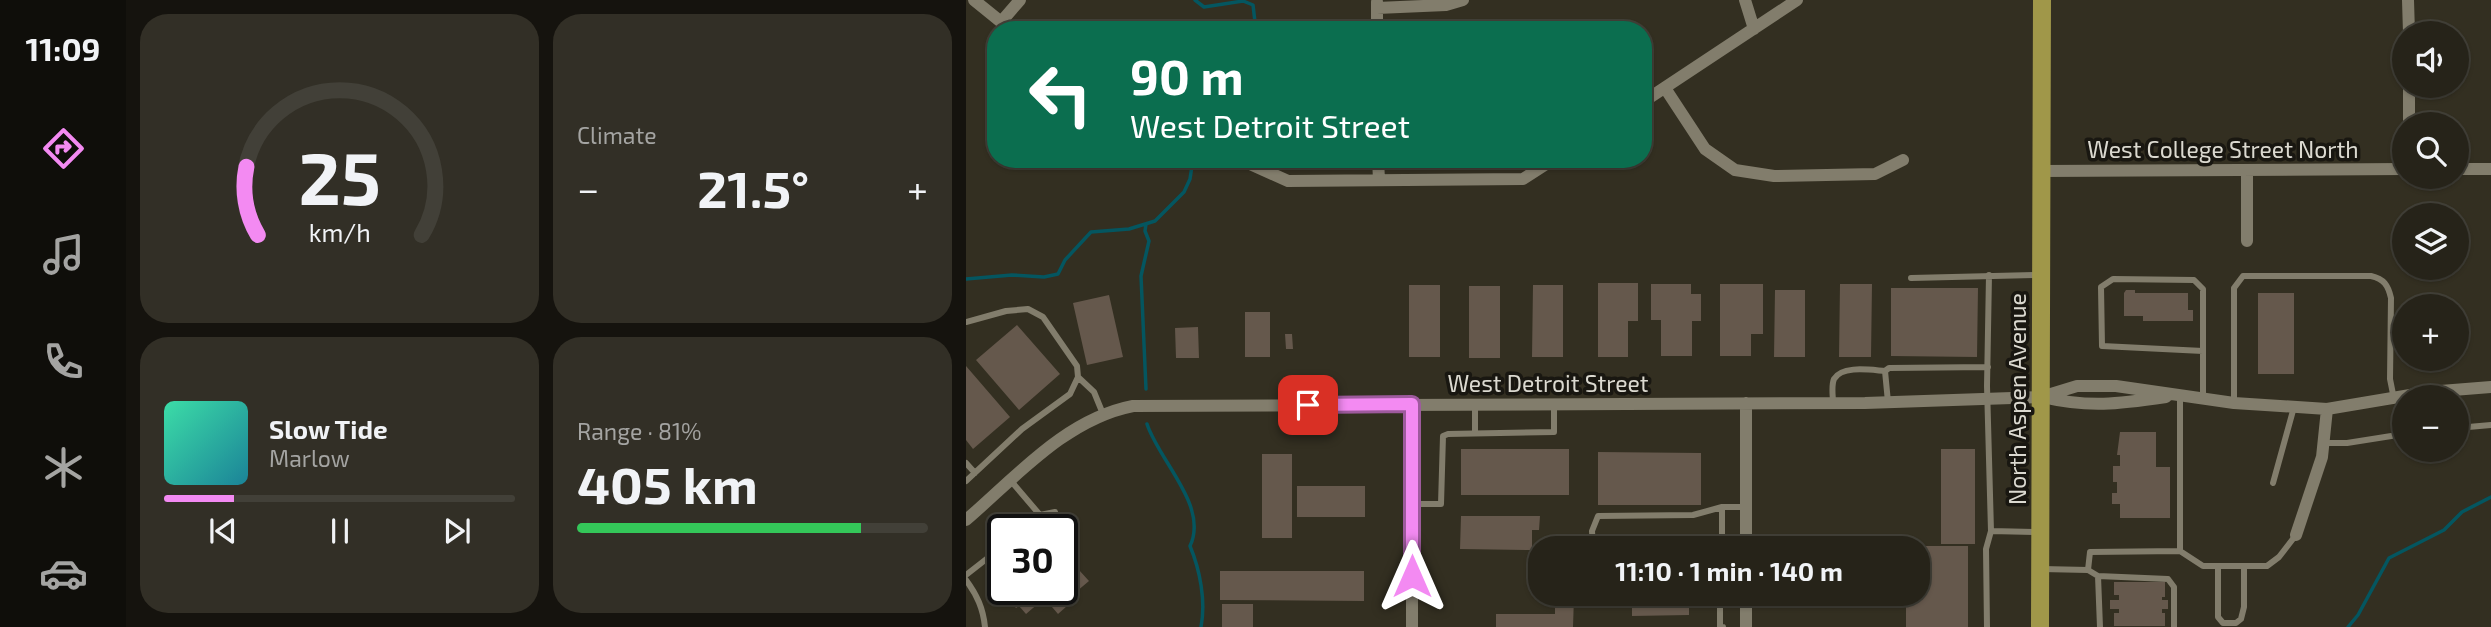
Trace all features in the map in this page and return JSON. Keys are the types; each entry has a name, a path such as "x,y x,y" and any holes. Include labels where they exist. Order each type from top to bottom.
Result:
{"main road":[{"name":"North Aspen Avenue","path":"2040,627 2042,0"}],"street":[{"path":"974,0 1000,21"},
{"path":"1009,21 1020,0"},
{"path":"1377,4 1446,5 1463,0"},
{"path":"1745,0 1754,29"},
{"path":"1652,96 1797,0"},
{"path":"2408,0 2409,21"},
{"path":"1665,88 1705,149 1735,170 1774,176 1875,174 1903,160"},
{"path":"1259,168 1289,181 1523,179 1540,168"},
{"path":"1378,168 1379,180"},
{"name":"West College Street North","path":"2042,171 2392,169"},
{"path":"2469,169 2491,169"},
{"path":"2247,170 2247,241"},
{"name":"West Detroit Street","path":"2041,397 2072,386 2116,386 2234,403 2327,409 2392,399"},
{"name":"West Detroit Street","path":"2469,389 2491,387"},
{"name":"West Detroit Street","path":"966,520 1070,431 1103,414 1133,407 1833,403 2041,397 2074,404 2116,404 2180,395"},
{"path":"1746,403 1746,536"},
{"path":"1412,404 1412,627"},
{"path":"2296,535 2324,443 2327,409"},
{"path":"1746,606 1746,627"}],"lane":[{"path":"1987,627 1986,550 1992,531 1989,275"},
{"path":"1911,278 2042,275"},
{"path":"2234,403 2234,288 2243,276 2380,278 2389,289 2391,298 2392,389"},
{"path":"2203,351 2102,345 2101,287 2113,279 2194,280 2203,289 2203,351 2203,399"},
{"path":"966,322 1006,311 1028,309 1043,317 1077,366 1078,377 1070,394 1022,429 966,481"},
{"path":"1833,403 1832,382 1839,374 1857,370 1885,371 1889,368 1988,367"},
{"path":"1885,371 1888,402"},
{"path":"1078,377 1094,392 1103,414"},
{"path":"2180,395 2180,551"},
{"path":"1475,404 1475,433"},
{"path":"1412,504 1441,504 1443,436 1554,432 1555,404"},
{"path":"2273,483 2294,407"},
{"path":"2469,427 2491,425"},
{"path":"2324,443 2347,443 2392,435"},
{"path":"966,463 975,473"},
{"path":"1011,481 1039,514"},
{"path":"1592,536 1598,516 1693,515 1721,508 1746,507"},
{"path":"1721,508 1721,536"},
{"path":"1045,514 1055,512"},
{"path":"1992,531 2041,532"},
{"path":"2088,570 2090,552 2180,551 2197,564 2218,567 2267,566 2279,557 2296,535"},
{"path":"985,627 984,613 978,597 966,577 987,559"},
{"path":"2218,567 2218,617 2222,623 2231,624 2241,619 2243,612 2244,566"},
{"path":"2041,569 2088,570 2098,576 2168,579 2174,587 2174,627"},
{"path":"2098,576 2100,627"},
{"path":"1720,606 1720,627 1723,627"}],"building":[{"path":"1598,283 1638,283 1638,321 1628,321 1628,357 1598,357"},
{"path":"1651,284 1691,284 1691,294 1701,294 1701,321 1692,321 1692,356 1661,356 1661,320 1651,320"},
{"path":"1720,284 1763,284 1763,334 1751,334 1751,356 1720,356"},
{"path":"1840,284 1872,284 1871,357 1839,357"},
{"path":"1409,285 1440,285 1440,357 1409,357"},
{"path":"1533,285 1563,285 1563,357 1532,357"},
{"path":"1469,286 1500,286 1500,358 1469,358"},
{"path":"1891,288 1978,288 1977,357 1891,356"},
{"path":"1775,290 1805,290 1805,357 1774,357"},
{"path":"2126,290 2135,290 2135,293 2188,293 2188,310 2193,310 2193,321 2143,321 2143,316 2124,316"},
{"path":"2258,293 2294,293 2294,374 2258,374"},
{"path":"1109,295 1123,357 1087,365 1073,303"},
{"path":"1245,312 1270,312 1270,357 1245,357"},
{"path":"1017,325 1060,374 1019,410 976,360"},
{"path":"1198,327 1199,358 1176,358 1175,328"},
{"path":"1285,334 1292,334 1293,349 1286,349"},
{"path":"966,366 1010,417 973,449 966,440"},
{"path":"2120,432 2156,432 2156,467 2170,467 2170,518 2120,518 2120,504 2112,504 2112,493 2117,493 2117,482 2113,482 2113,466 2120,466 2120,455 2117,455"},
{"path":"1461,449 1569,449 1569,495 1461,495"},
{"path":"1941,449 1975,449 1975,544 1941,544"},
{"path":"1598,452 1701,453 1701,505 1598,505"},
{"path":"1262,454 1292,454 1292,538 1262,538"},
{"path":"1297,486 1365,486 1365,517 1297,517"},
{"path":"1461,516 1540,516 1539,530 1532,530 1532,536 1528,536 1528,550 1460,549"},
{"path":"1930,546 1968,546 1968,627 1906,627 1906,606 1930,606"},
{"path":"1078,571 1089,581 1078,590"},
{"path":"1220,571 1364,571 1364,601 1220,600"},
{"path":"2114,582 2165,582 2165,597 2162,597 2162,600 2168,600 2168,609 2162,609 2162,613 2165,613 2165,626 2114,626 2114,613 2119,613 2119,609 2110,609 2110,600 2119,600 2119,595 2114,595"},
{"path":"1222,604 1253,604 1253,627 1222,627"},
{"path":"1013,605 1036,605 1026,614 1019,606 1016,608"},
{"path":"1050,605 1066,605 1067,606 1058,614"},
{"path":"1555,606 1574,606 1573,627 1496,627 1496,614 1555,614"},
{"path":"1632,606 1689,606 1689,615 1632,616"}],"waterway":[{"path":"1195,0 1204,7 1243,1 1253,5 1255,21"},
{"path":"966,279 1012,275 1044,277 1058,274 1065,260 1091,232 1129,229 1155,221 1184,192 1192,168"},
{"path":"1146,224 1145,231 1149,241 1141,276 1146,389"},
{"path":"1147,424 1180,484 1193,515 1194,531 1190,546 1201,586 1201,627"},
{"path":"2348,627 2358,615 2389,558 2444,530 2462,512 2491,497"}],"route":[{"path":"1308,405 1412,404 1412,576"}]}
